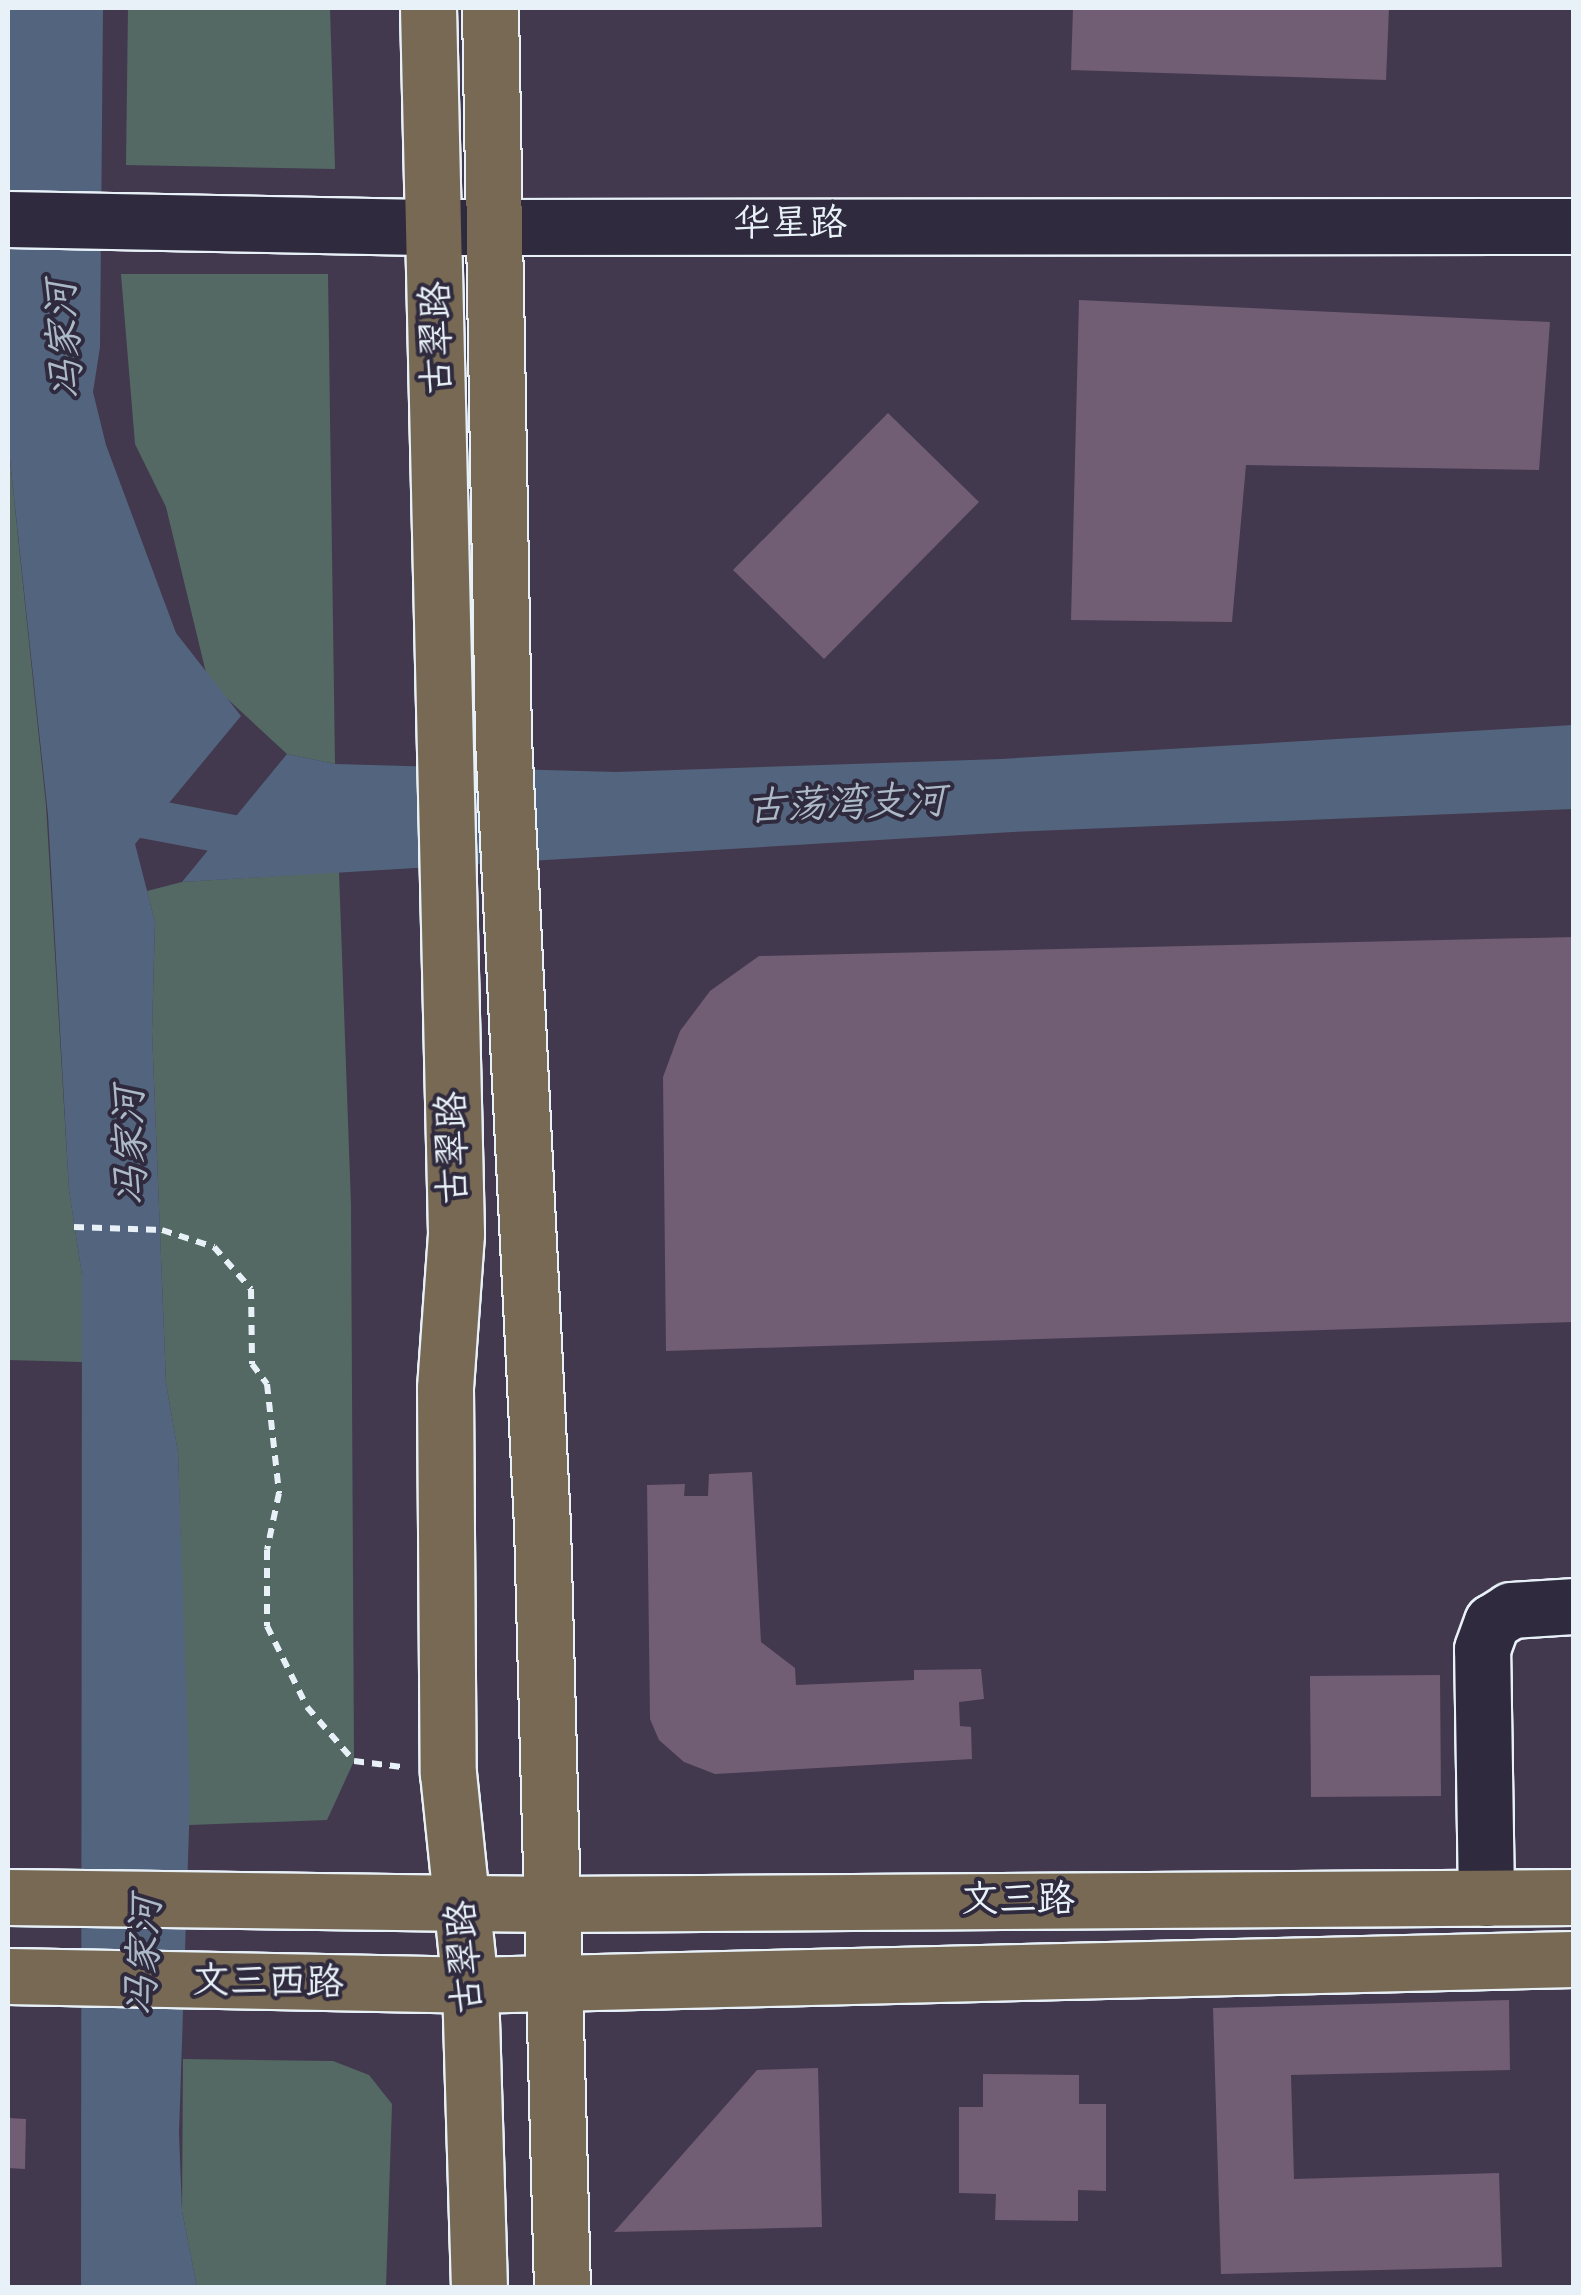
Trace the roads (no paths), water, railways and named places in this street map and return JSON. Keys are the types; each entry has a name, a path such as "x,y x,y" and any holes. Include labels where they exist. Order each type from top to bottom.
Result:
{"main road":[{"name":"古翠路","path":"428,8 456,1234 446,1388 448,1773 470,1985 479,2288"},
{"name":"古翠路","path":"490,8 498,224 503,739 542,1525 557,1982 562,2288"},
{"path":"8,1897 463,1900"},
{"name":"文三路","path":"463,1900 553,1904 1574,1897"},
{"name":"文三路","path":"470,1985 1574,1959"},
{"name":"文三西路","path":"8,1976 470,1985"}],"street":[{"name":"华星路","path":"8,218 436,227 1574,226"},
{"path":"1486,1898 1482,1649 1492,1622 1511,1610 1574,1606"}],"water":[{"name":"冯家河","path":"8,8 103,8 100,347 93,392 106,445 176,633 241,716 135,844 155,922 152,1031 166,1383 178,1452 190,1798 179,2133 182,2211 197,2287 81,2287 82,1275 69,1190 48,815 8,441"},
{"path":"1573,725 1573,809 1012,832 182,882 287,754 335,764 616,772 1001,759"}],"waterway":[{"name":"古荡湾支河","path":"122,814 275,843"}]}
